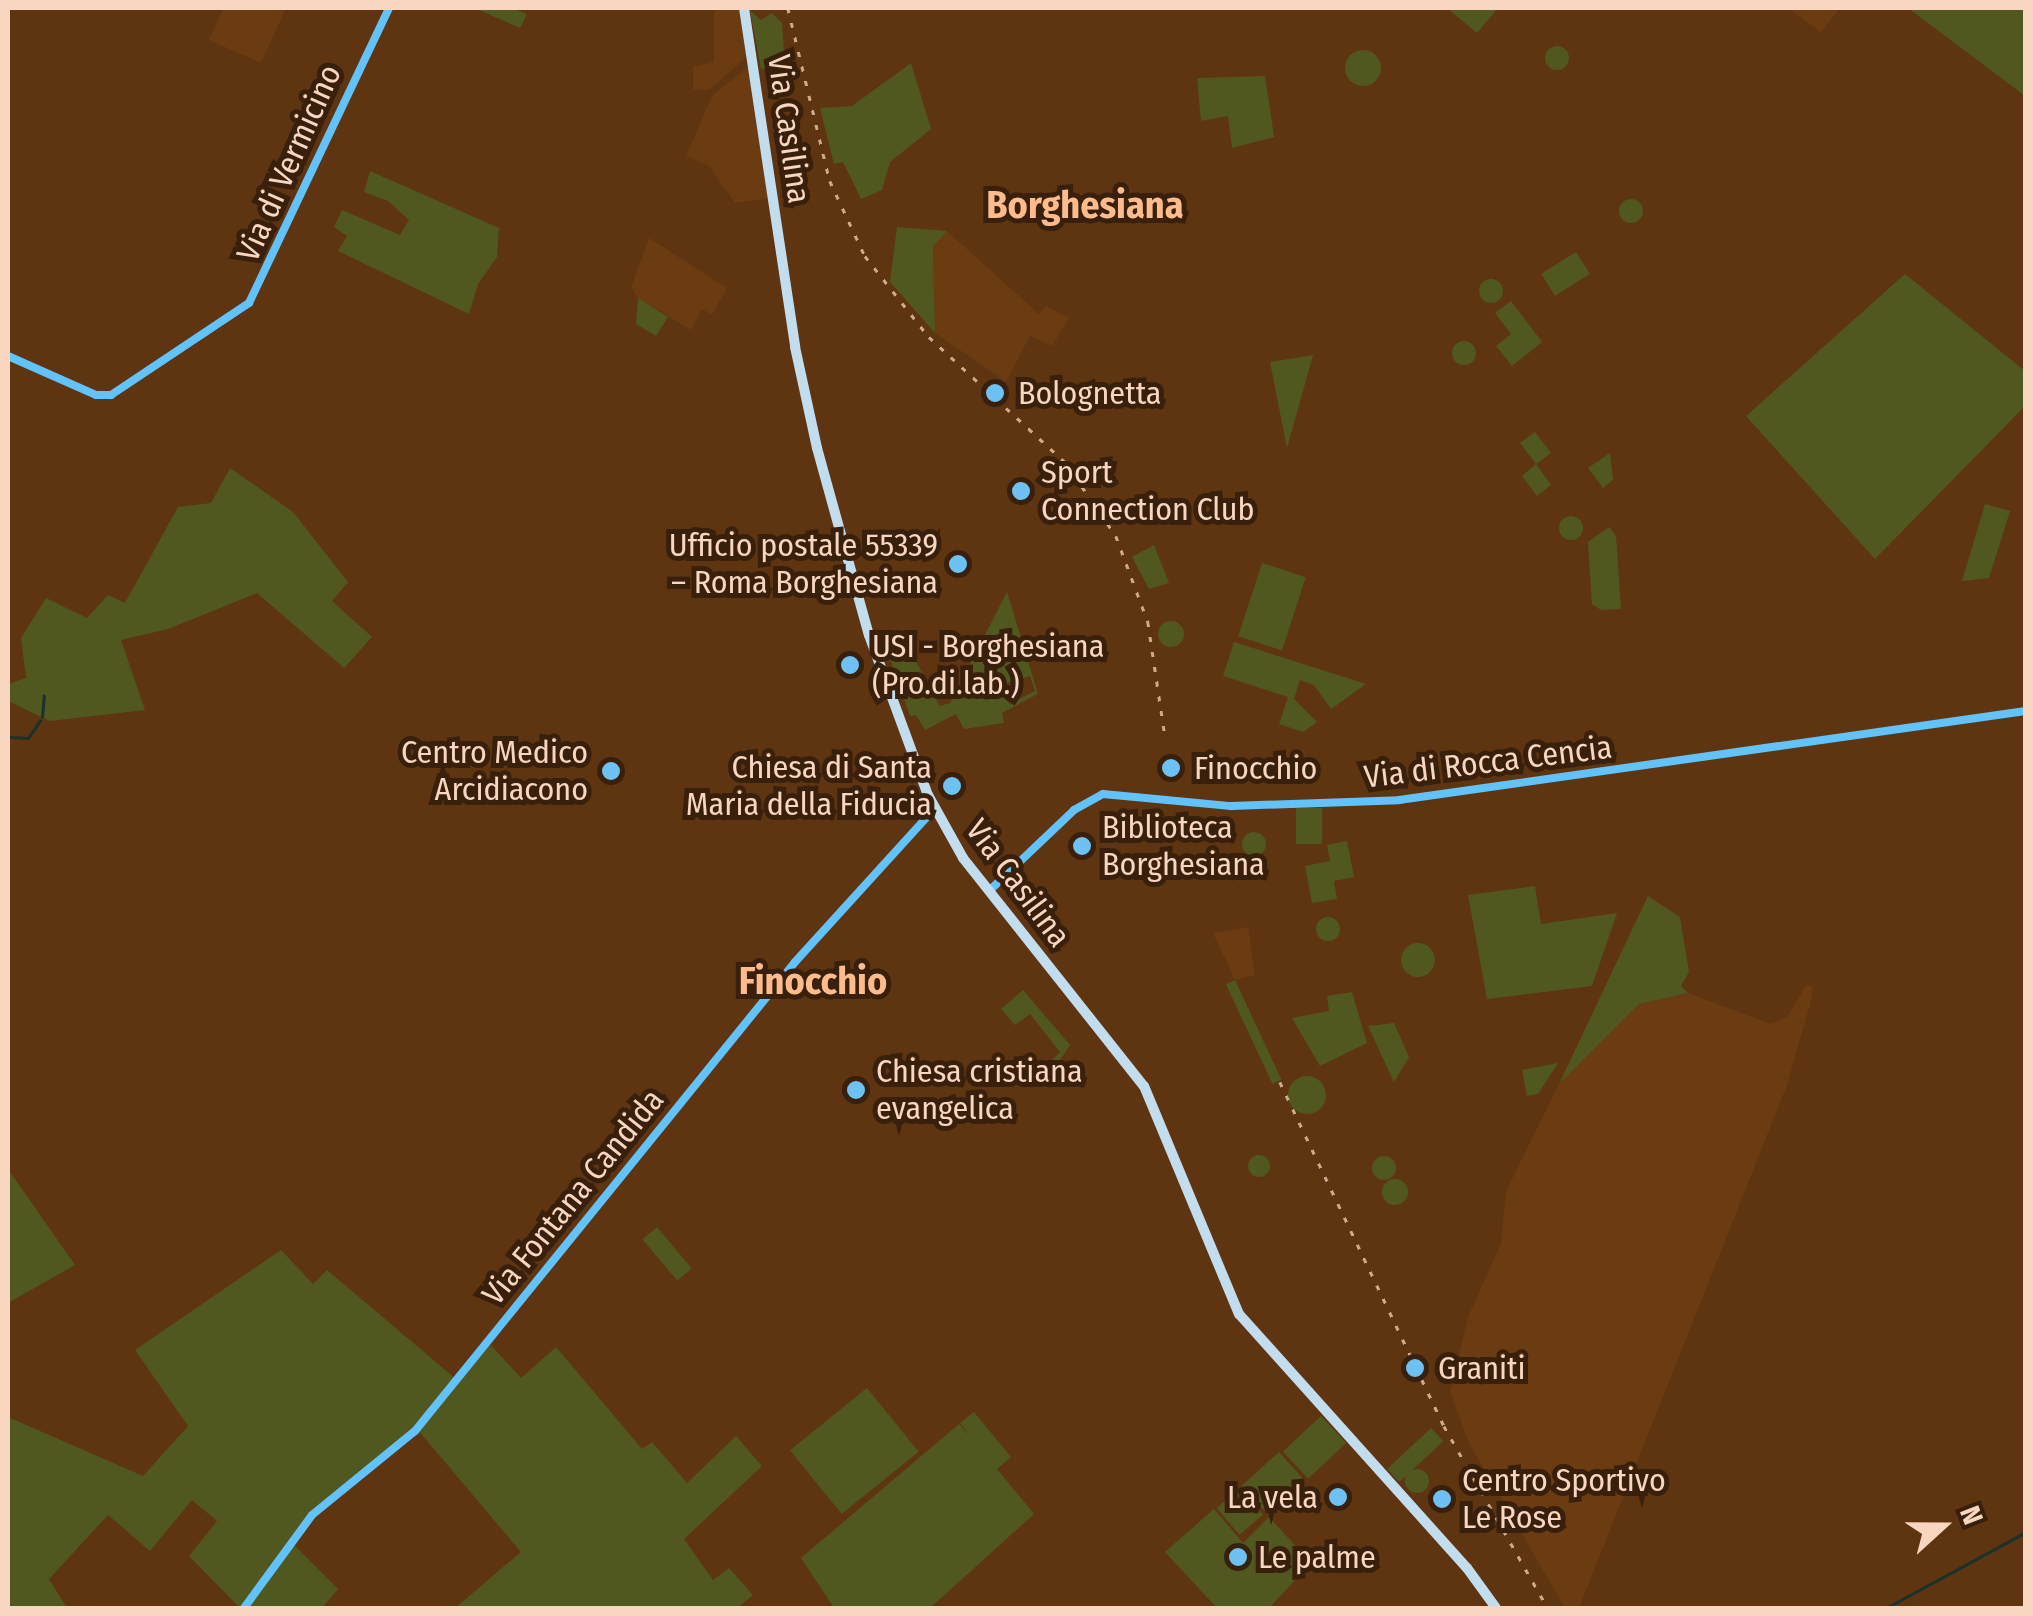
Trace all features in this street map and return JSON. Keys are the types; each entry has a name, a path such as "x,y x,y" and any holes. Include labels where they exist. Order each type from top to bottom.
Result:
{"main road":[{"name":"Via di Vermicino","path":"8,356 96,395 110,395 249,303 389,8"},
{"name":"Via Casilina","path":"744,8 795,347 828,497 883,678 934,808 989,890 1144,1086 1239,1314 1496,1608"},
{"name":"Via di Rocca Cencia","path":"989,890 1077,808 1102,794 1227,806 1402,800 2026,711"},
{"name":"Via Fontana Candida","path":"244,1608 312,1515 415,1431 795,962 934,808"}],"shaded area":[{"path":"223,8 286,8 261,63 209,40"},
{"path":"714,8 739,8 750,54 709,90 693,89 693,67 714,62"},
{"path":"1788,8 1840,8 1821,32"},
{"path":"750,65 771,198 735,203 709,166 686,156 712,96"},
{"path":"947,231 1039,314 1046,306 1069,318 1052,346 1030,336 1006,382 935,333 933,245"},
{"path":"649,238 727,288 712,315 702,309 691,330 638,298 631,287"},
{"path":"1248,927 1255,975 1235,980 1213,933"},
{"path":"1806,985 1813,987 1810,1005 1787,1085 1579,1608 1565,1608 1469,1443 1450,1392 1468,1317 1501,1243 1506,1191 1559,1084 1639,1004 1688,993 1771,1024 1787,1017"}],"green space":[{"path":"475,8 512,8 527,14 520,28"},
{"path":"1447,8 1498,8 1477,33"},
{"path":"1908,8 2025,8 2025,96"},
{"path":"750,10 761,20 772,13 782,23 785,66 761,69"},
{"path":"1557,46 1566,49 1566,67 1557,70 1548,67 1545,58 1548,49"},
{"path":"1363,50 1376,55 1381,68 1376,81 1363,86 1350,81 1345,68 1350,55"},
{"path":"911,63 931,129 890,162 882,190 861,199 843,162 834,164 820,108 852,106"},
{"path":"1265,76 1274,137 1232,148 1228,116 1201,121 1197,78"},
{"path":"370,171 499,228 497,257 478,284 469,314 338,251 347,236 334,227 342,210 400,235 409,220 388,201 364,192"},
{"path":"1631,199 1640,202 1640,220 1631,223 1622,220 1619,211 1622,202"},
{"path":"897,227 947,231 933,246 935,333 890,282"},
{"path":"1576,252 1590,274 1555,296 1541,274"},
{"path":"1905,274 2025,371 2025,406 1875,559 1746,416"},
{"path":"1486,279 1496,279 1503,291 1496,303 1486,303 1479,296 1479,286"},
{"path":"638,298 668,317 656,336 636,324"},
{"path":"1511,301 1542,342 1512,366 1496,346 1511,334 1495,313"},
{"path":"1459,341 1469,341 1476,353 1469,365 1459,365 1452,358 1452,348"},
{"path":"1313,355 1287,448 1270,362"},
{"path":"1535,432 1551,453 1536,464 1520,443"},
{"path":"1610,453 1613,480 1603,488 1588,468"},
{"path":"1536,464 1551,485 1537,496 1522,476"},
{"path":"230,468 293,512 348,582 332,601 372,637 344,668 257,593 168,629 121,640 145,710 50,721 8,701 8,684 26,678 21,638 46,598 87,618 108,595 125,603 178,507 211,503"},
{"path":"1985,504 2010,511 1989,578 1962,581"},
{"path":"1571,516 1580,519 1580,537 1571,540 1562,537 1559,528 1562,519"},
{"path":"1609,527 1616,536 1621,609 1601,610 1592,604 1588,542"},
{"path":"1154,545 1169,583 1149,589 1132,557"},
{"path":"1262,563 1306,577 1282,650 1238,636"},
{"path":"1007,592 1038,694 1002,713 1004,723 964,729 956,714 925,730 916,715 910,716 886,648 906,643 940,706 950,703","holes":["1030,676 1035,691 1009,704 1003,684"]},
{"path":"1171,621 1180,625 1184,634 1180,643 1171,647 1162,643 1158,634 1162,625"},
{"path":"1234,642 1366,684 1331,709 1314,685 1300,680 1294,699 1317,722 1303,732 1279,724 1288,697 1223,676"},
{"path":"1296,808 1322,808 1322,844 1296,844"},
{"path":"1254,832 1263,835 1263,853 1254,856 1245,853 1242,844 1245,835"},
{"path":"1347,841 1354,877 1334,881 1337,899 1312,903 1305,866 1330,861 1327,845"},
{"path":"1535,886 1541,924 1617,913 1592,986 1487,999 1468,895"},
{"path":"1648,896 1680,917 1689,972 1681,986 1688,993 1639,1004 1559,1084"},
{"path":"1328,917 1337,920 1337,938 1328,941 1319,938 1316,929 1319,920"},
{"path":"1418,943 1430,948 1435,960 1430,972 1418,977 1406,972 1401,960 1406,948"},
{"path":"1235,980 1281,1080 1272,1084 1226,984"},
{"path":"1023,990 1070,1045 1057,1064 1062,1081 1048,1064 1060,1052 1030,1014 1015,1025 1001,1009"},
{"path":"1352,992 1367,1043 1320,1066 1292,1018 1329,1011 1327,996"},
{"path":"1394,1023 1409,1057 1394,1082 1368,1026"},
{"path":"1558,1063 1538,1094 1527,1096 1522,1070"},
{"path":"1307,1076 1321,1081 1326,1095 1321,1109 1307,1114 1293,1109 1288,1095 1293,1081"},
{"path":"1259,1155 1267,1158 1267,1174 1259,1177 1251,1174 1248,1166 1251,1158"},
{"path":"1384,1156 1393,1159 1393,1177 1384,1180 1375,1177 1372,1168 1375,1159"},
{"path":"8,1169 75,1265 8,1303"},
{"path":"1395,1179 1404,1183 1408,1192 1404,1201 1395,1205 1386,1201 1382,1192 1386,1183"},
{"path":"657,1227 692,1268 677,1281 642,1239"},
{"path":"281,1250 313,1284 327,1270 457,1380 488,1342 521,1378 556,1347 642,1449 652,1442 687,1483 736,1436 762,1466 684,1539 713,1580 729,1568 753,1595 737,1608 455,1608 521,1552 417,1429 319,1508 291,1542 338,1589 322,1608 240,1608 189,1556 217,1521 192,1500 150,1551 108,1515 49,1579 67,1608 8,1608 8,1417 143,1476 188,1426 135,1350"},
{"path":"867,1388 919,1452 842,1514 790,1450"},
{"path":"974,1412 1011,1457 997,1469 1034,1514 930,1608 834,1608 801,1558 959,1424 971,1437 960,1423"},
{"path":"1321,1416 1346,1443 1308,1479 1283,1451"},
{"path":"1431,1428 1443,1441 1399,1482 1387,1469"},
{"path":"1279,1452 1304,1480 1267,1514 1242,1485"},
{"path":"1417,1469 1429,1481 1417,1493 1405,1481"},
{"path":"1240,1488 1263,1514 1240,1535 1217,1508"},
{"name":"Le palme","path":"1214,1509 1243,1543 1269,1517 1311,1563 1269,1608 1217,1608 1165,1552"}],"waterway":[{"path":"42,717 44,696"},
{"path":"8,737 28,738 40,721"},
{"path":"1886,1608 2026,1532"}],"railway":[{"path":"788,8 830,181 865,256 929,337 1065,462 1116,536 1148,622 1165,736"},
{"path":"1280,1082 1444,1426 1548,1608"}],"place":[{"name":"Bolognetta","path":"995,393"},
{"name":"Sport Connection Club","path":"1021,491"},
{"name":"Ufficio postale 55339 – Roma Borghesiana","path":"958,564"},
{"name":"USI - Borghesiana (Pro.di.lab.)","path":"850,665"},
{"name":"Finocchio","path":"1171,768"},
{"name":"Centro Medico Arcidiacono","path":"611,771"},
{"name":"Chiesa di Santa Maria della Fiducia","path":"952,786"},
{"name":"Biblioteca Borghesiana","path":"1082,846"},
{"name":"Chiesa cristiana evangelica","path":"856,1090"},
{"name":"Graniti","path":"1415,1368"},
{"name":"La vela","path":"1338,1497"},
{"name":"Centro Sportivo Le Rose","path":"1442,1499"},
{"name":"Le palme","path":"1238,1557"}],"district":[{"name":"Borghesiana","path":"1085,206"},
{"name":"Finocchio","path":"813,982"}]}
